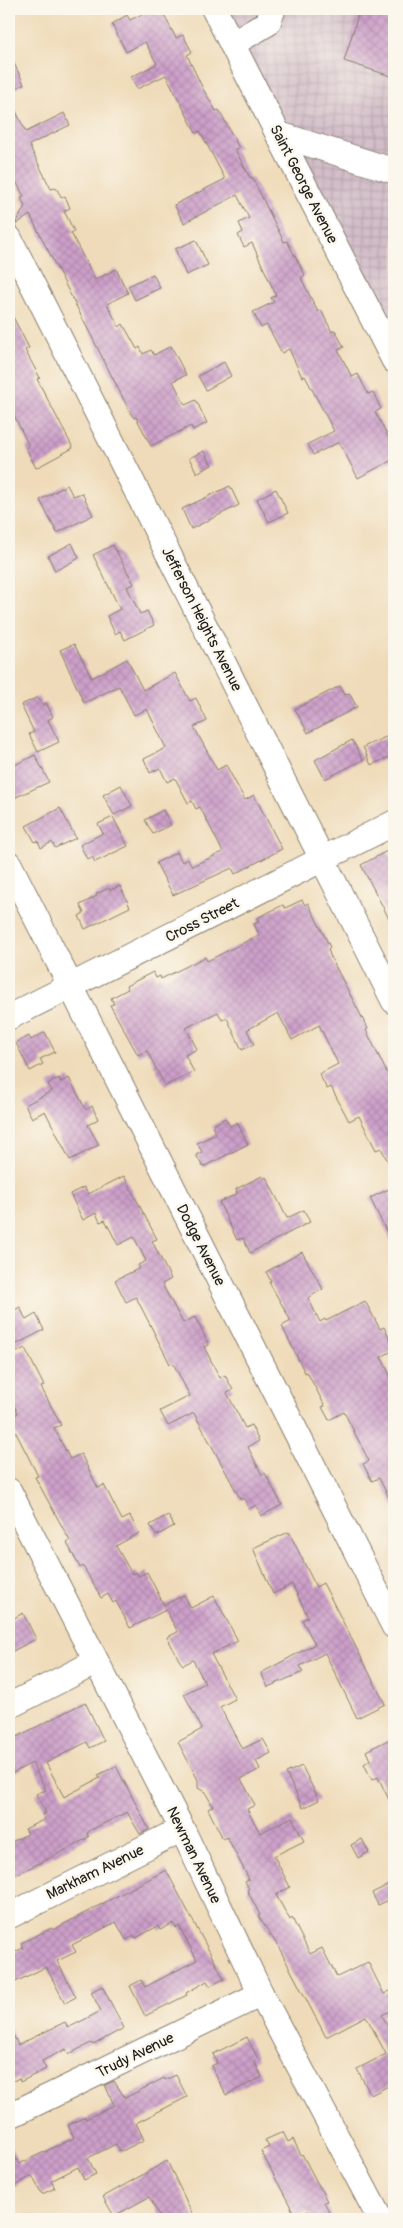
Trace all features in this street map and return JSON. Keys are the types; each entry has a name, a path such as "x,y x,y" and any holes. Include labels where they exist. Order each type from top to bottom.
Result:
{"street":[{"name":"Saint George Avenue","path":"214,9 394,360"},
{"path":"232,44 268,23 273,9"},
{"path":"278,134 394,171"},
{"name":"Jefferson Heights Avenue","path":"9,238 394,1001"},
{"name":"Cross Street","path":"9,1017 394,823"},
{"name":"Dodge Avenue","path":"9,864 394,1626"},
{"name":"Newman Avenue","path":"9,1491 182,1829 261,1994 380,2219"},
{"path":"9,1706 96,1662"},
{"name":"Markham Avenue","path":"9,1916 182,1829"},
{"name":"Trudy Avenue","path":"9,2116 261,1994"}],"shaded area":[{"path":"226,9 394,9 394,341"}],"building":[{"path":"153,9 161,9 176,38 183,35 192,52 187,55 203,89 216,111 219,110 239,148 235,149 250,178 252,177 284,242 287,241 305,275 301,278 318,312 321,310 332,332 335,330 344,347 338,350 352,377 358,374 368,394 373,392 381,409 375,412 394,448 394,459 358,478 339,442 313,455 308,444 334,431 305,376 302,377 289,349 282,353 267,325 261,328 253,312 274,302 271,298 276,295 252,243 244,247 238,235 243,232 239,223 249,218 237,195 184,223 174,205 225,179 200,131 196,133 166,75 137,89 131,77 157,64 145,42 126,52 112,24 127,15 130,20"},
{"path":"360,9 394,9 394,77 344,61"},
{"path":"9,53 24,84 9,92"},
{"path":"9,97 26,132 64,113 70,125 29,145 51,189 56,188 62,198 65,196 70,208 64,211 74,231 71,233 95,280 116,269 128,293 107,304 119,327 123,324 137,349 140,347 143,354 151,350 154,355 171,346 186,375 173,381 185,405 196,400 207,423 193,430 191,426 151,446 136,417 134,418 131,414 30,215 15,225 25,206 21,198 24,196 9,169"},
{"path":"196,240 208,265 186,275 175,249"},
{"path":"153,274 160,288 135,300 128,286"},
{"path":"9,309 29,348 25,350 40,378 37,379 73,448 36,468 26,448 29,446 9,405"},
{"path":"224,362 231,376 206,390 198,376"},
{"path":"204,451 212,465 197,473 189,458"},
{"path":"67,485 73,496 82,493 93,515 57,533 40,500"},
{"path":"230,486 239,505 191,529 182,509"},
{"path":"276,489 288,513 269,522 257,499"},
{"path":"72,543 79,558 55,571 48,556"},
{"path":"113,545 134,584 127,587 140,614 147,611 154,625 125,640 120,631 115,634 107,616 120,609 93,555"},
{"path":"74,644 92,678 127,659 143,690 175,673 190,701 196,698 207,721 194,727 217,770 226,765 245,800 254,795 282,849 235,874 232,868 173,895 156,863 177,852 182,862 188,859 192,866 223,852 200,807 196,809 192,801 188,803 175,778 167,782 160,768 150,773 144,759 166,748 147,709 134,715 119,686 84,703 60,650"},
{"path":"340,686 345,695 349,693 357,707 308,733 295,709"},
{"path":"38,697 42,705 46,703 53,717 48,720 59,742 38,752 29,734 34,732 21,705"},
{"path":"388,736 394,749 394,755 371,765 363,747"},
{"path":"352,740 363,760 325,779 315,760"},
{"path":"35,755 49,782 14,798 9,790 9,768"},
{"path":"121,785 132,806 114,815 103,795"},
{"path":"60,808 76,838 55,848 52,842 41,848 38,841 35,842 26,826"},
{"path":"163,810 171,825 153,834 145,820"},
{"path":"113,817 128,846 95,862 92,857 87,859 80,845 103,833 98,824"},
{"path":"387,851 390,857 394,854 394,928 361,865"},
{"path":"120,886 130,907 85,929 79,916 84,913 80,905 97,896 96,894 109,888 110,890"},
{"path":"302,900 305,905 308,903 330,947 328,949 331,958 368,1029 366,1030 388,1075 394,1072 394,1173 381,1148 376,1150 359,1116 349,1121 331,1087 327,1089 319,1074 338,1064 319,1025 292,1040 278,1013 247,1030 254,1044 242,1050 227,1018 222,1020 218,1012 186,1028 197,1049 185,1055 194,1072 165,1086 147,1051 138,1055 110,1005 114,1004 111,998 128,989 126,986 153,972 156,978 160,976 161,979 205,957 207,961 259,935 254,924 259,922 257,918 283,905 285,908"},
{"path":"45,1032 55,1052 40,1059 43,1064 30,1071 16,1043 29,1036 31,1040"},
{"path":"59,1078 61,1082 69,1078 86,1110 92,1106 98,1119 88,1125 99,1145 70,1160 45,1111 32,1118 25,1105 52,1091 48,1084"},
{"path":"225,1118 230,1126 237,1122 248,1144 203,1167 196,1155 202,1152 197,1143 216,1134 212,1126"},
{"path":"124,1176 157,1239 152,1241 171,1279 162,1284 183,1323 195,1317 209,1345 204,1347 220,1378 225,1375 233,1390 227,1393 245,1428 251,1425 259,1441 248,1447 262,1475 265,1473 282,1505 261,1516 256,1505 249,1509 244,1498 241,1500 194,1413 168,1426 160,1411 190,1396 173,1363 170,1364 136,1297 126,1302 115,1280 140,1268 138,1265 146,1261 134,1237 118,1245 105,1220 100,1222 96,1213 83,1220 70,1194 84,1187 88,1194"},
{"path":"262,1176 263,1179 266,1177 287,1218 304,1210 310,1222 250,1253 243,1238 237,1240 219,1202 237,1194 236,1189"},
{"path":"389,1189 394,1200 394,1247 370,1198"},
{"path":"302,1252 323,1289 308,1298 320,1322 325,1319 326,1321 365,1301 380,1329 384,1327 394,1347 394,1350 381,1357 394,1383 394,1392 389,1395 394,1406 394,1508 379,1478 372,1481 363,1464 369,1461 344,1412 329,1420 322,1407 325,1406 307,1372 305,1373 282,1326 291,1321 269,1282 271,1281 266,1272"},
{"path":"20,1307 26,1320 36,1314 44,1330 9,1348 9,1313"},
{"path":"25,1348 44,1386 41,1387 61,1425 54,1428 70,1459 81,1454 98,1488 104,1485 122,1520 130,1516 139,1533 116,1546 132,1574 136,1572 139,1576 147,1572 164,1605 184,1595 191,1608 214,1596 238,1641 211,1654 235,1699 220,1707 242,1749 263,1739 271,1753 256,1761 260,1769 241,1779 255,1805 247,1809 260,1833 292,1817 304,1841 274,1856 290,1887 276,1895 290,1920 292,1918 310,1954 322,1948 337,1977 368,1962 384,1994 394,1989 394,2009 382,2015 394,2037 394,2083 371,2095 357,2069 386,2054 366,2016 326,2037 278,1946 258,1916 260,1915 247,1890 249,1889 245,1881 249,1879 227,1837 223,1839 208,1809 213,1806 205,1792 198,1788 198,1780 178,1742 202,1729 184,1694 205,1683 193,1660 183,1665 179,1660 167,1637 178,1632 166,1610 130,1628 116,1601 113,1603 108,1594 101,1598 83,1566 80,1568 67,1543 70,1541 35,1477 38,1476 9,1419 18,1413 9,1395 9,1356"},
{"path":"168,1515 174,1526 156,1536 150,1525"},
{"path":"289,1532 316,1587 323,1583 385,1704 357,1718 325,1653 300,1666 303,1672 268,1687 261,1673 315,1644 302,1620 308,1617 292,1584 273,1594 253,1548"},
{"path":"23,1613 36,1639 9,1653 9,1621"},
{"path":"85,1702 104,1741 90,1748 87,1742 46,1763 64,1797 100,1778 98,1775 116,1766 149,1829 140,1834 127,1812 89,1831 87,1834 89,1837 9,1878 9,1843 28,1834 25,1829 45,1819 42,1814 46,1813 36,1794 46,1790 32,1763 9,1775 9,1741"},
{"path":"390,1739 394,1747 394,1810 378,1777 372,1780 364,1764 370,1760 366,1751"},
{"path":"302,1766 319,1800 303,1808 286,1773"},
{"path":"362,1839 369,1852 358,1858 351,1845"},
{"path":"166,1870 224,1979 210,1986 207,1981 186,1993 187,1995 145,2016 130,1986 141,1980 145,1987 197,1960 179,1926 176,1928 174,1923 160,1930 158,1926 136,1938 134,1936 126,1940 116,1922 72,1945 76,1952 57,1961 76,1997 65,2003 46,1967 9,1985 9,1955 23,1948 21,1943 52,1928 53,1930"},
{"path":"388,1885 394,1898 378,1905 372,1893"},
{"path":"102,1986 124,2028 93,2045 91,2043 69,2054 66,2049 42,2061 46,2069 20,2082 19,2078 9,2083 9,2026 18,2045 65,2022 68,2028 101,2011 91,1992"},
{"path":"247,2037 258,2059 254,2061 262,2077 226,2095 211,2066 217,2063 213,2054"},
{"path":"176,2075 187,2097 136,2123 144,2140 120,2152 116,2144 88,2158 96,2174 84,2180 78,2167 51,2181 55,2188 42,2194 32,2176 9,2189 9,2143 19,2164 74,2138 68,2125 85,2117 86,2119 114,2105 105,2085 114,2081 125,2098 164,2078 165,2080"},
{"path":"283,2132 288,2142 293,2139 302,2154 327,2201 324,2202 333,2219 313,2219 308,2211 296,2217 261,2151 269,2147 265,2140"},
{"path":"167,2161 195,2219 161,2219 149,2197 114,2216 103,2197"}]}
